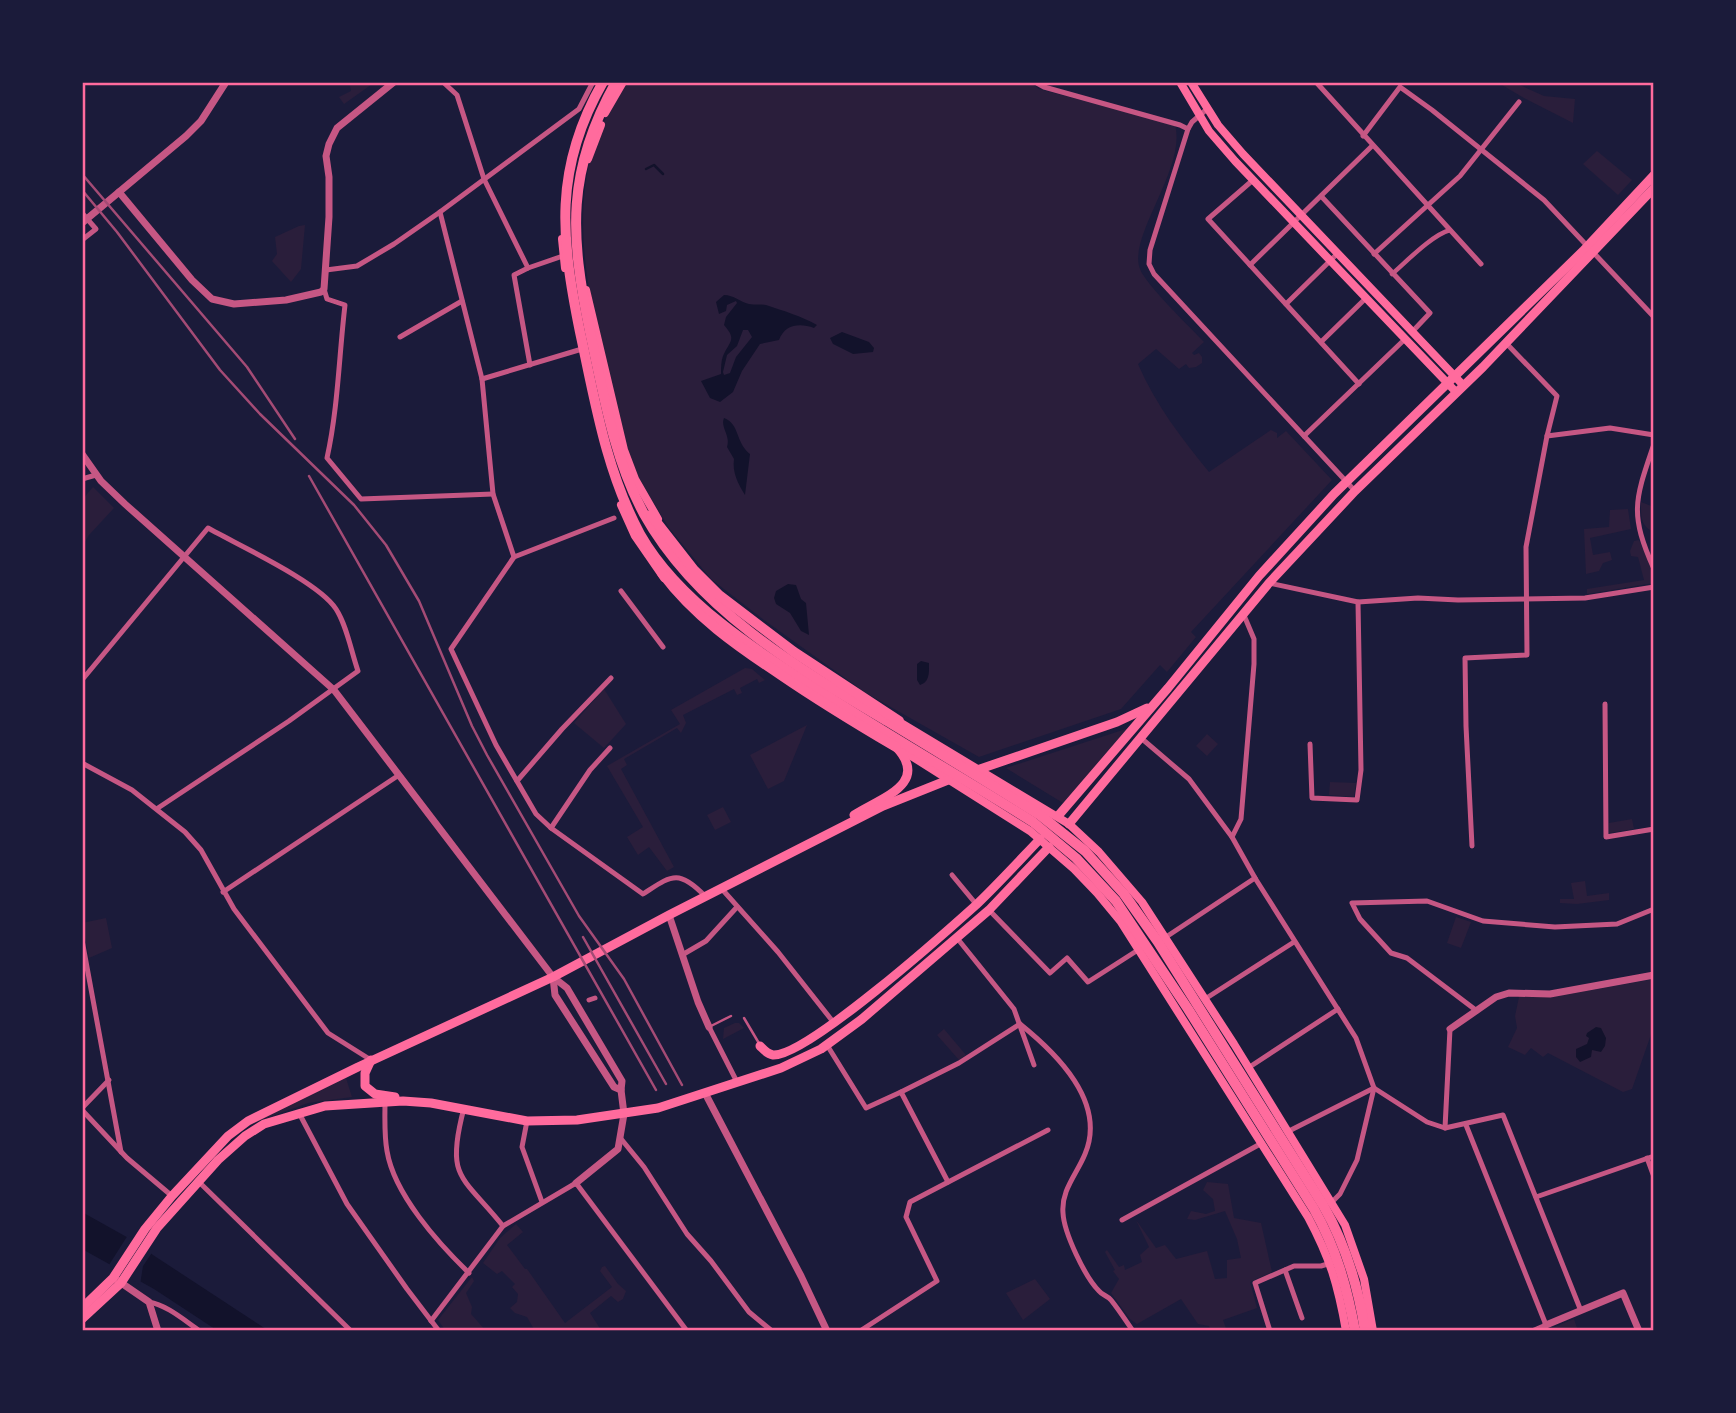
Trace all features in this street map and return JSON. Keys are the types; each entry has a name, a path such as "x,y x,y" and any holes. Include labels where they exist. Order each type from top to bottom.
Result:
{"highway":[{"path":"601,82 586,116 568,172 564,205 565,248 605,445 624,500 649,554 672,586 705,621 842,716 896,747"},
{"path":"617,82 596,121 583,157 575,224 580,280 622,462 653,529 679,565 746,628 846,696 1040,815 1065,833 1105,871 1158,942 1328,1213 1352,1267 1365,1331"},
{"path":"636,496 694,570 719,595 794,652 899,721"},
{"path":"624,500 641,535 670,573 732,631 852,712 1033,822 1097,878 1149,947 1314,1209 1341,1270 1355,1331"}],"main road":[{"path":"601,82 585,106 565,172 561,227 563,256 615,488 635,536 670,586 718,631 1040,839 1097,893 1121,922 1308,1217 1331,1263 1339,1289 1346,1331"},
{"path":"623,82 605,114 585,168 580,224 584,278 624,450 648,505 672,539 731,606 767,635 831,680 1058,816 1116,870 1166,937 1345,1225 1359,1259 1373,1331"},
{"path":"1180,82 1198,115 1221,145 1404,340 1459,389"},
{"path":"1191,82 1236,146 1411,332 1450,380"},
{"path":"1069,824 1269,583 1355,491 1506,343 1654,175"},
{"path":"1058,816 1168,688 1250,586 1345,483 1654,188"},
{"path":"980,769 1117,723 1151,705 1168,688"},
{"path":"830,832 905,783 909,775 908,764 904,754 896,747"},
{"path":"141,1244 162,1222 228,1136 248,1121 371,1060 574,966 830,832 948,779"},
{"path":"760,1046 768,1054 778,1054 814,1038 976,904 1040,839"},
{"path":"82,1319 120,1276 172,1196 245,1136 264,1124 341,1103 385,1101 464,1108 527,1121 561,1122 657,1108 792,1064 827,1045 862,1019 989,910 1049,846"},
{"path":"371,1060 365,1073 365,1086 374,1094 403,1101"},
{"path":"82,1308 120,1276"}],"street":[{"path":"82,223 201,121 226,82"},
{"path":"394,82 337,128 326,156 329,216 324,289 327,299 345,305 338,361 335,420 327,458 361,499 493,494"},
{"path":"443,82 457,95 461,103 484,179 528,268"},
{"path":"326,270 357,266 440,212 579,109 593,82"},
{"path":"1035,82 1044,87 1188,129"},
{"path":"1316,82 1481,264"},
{"path":"1363,136 1401,87 1544,200 1654,317"},
{"path":"1374,254 1460,176 1519,102"},
{"path":"1207,108 1188,129 1150,250 1149,264 1154,274 1355,491"},
{"path":"1250,265 1372,146"},
{"path":"1253,180 1208,219 1359,384"},
{"path":"119,192 192,280 212,299 233,304 274,302 317,294 324,289"},
{"path":"1321,196 1430,313 1411,332"},
{"path":"440,212 482,379 493,494 514,557"},
{"path":"82,213 96,229 82,240"},
{"path":"1392,274 1446,230 1450,230"},
{"path":"1286,304 1337,254"},
{"path":"530,365 514,275 563,256"},
{"path":"1321,342 1365,299"},
{"path":"400,337 462,302"},
{"path":"1304,436 1404,340"},
{"path":"1472,846 1465,658 1527,655 1525,547 1557,396 1506,343"},
{"path":"482,379 582,349"},
{"path":"1547,436 1610,428 1654,435"},
{"path":"1654,444 1638,492 1636,520 1640,538 1654,569"},
{"path":"82,454 96,475 334,690 553,976 567,988 622,1081 622,1140 644,1167 687,1234 749,1312 772,1331"},
{"path":"82,479 96,475"},
{"path":"614,518 514,557 451,649 496,745 536,814 551,828 643,894 670,877 680,877 705,896"},
{"path":"82,680 208,528 305,582 326,597 337,610 358,671 334,690 158,808"},
{"path":"1269,583 1329,598 1358,602 1418,598 1463,600 1585,597 1654,587"},
{"path":"621,591 663,647"},
{"path":"1310,744 1312,798 1357,800 1361,770 1358,602"},
{"path":"1232,837 1241,819 1254,664 1254,639 1243,613"},
{"path":"517,781 611,678"},
{"path":"1605,704 1606,837 1654,830"},
{"path":"1141,738 1189,779 1232,837 1362,1051 1374,1088 1357,1160 1339,1194 1331,1203"},
{"path":"551,828 590,770 610,748"},
{"path":"82,762 158,808 201,850 223,892 293,990 328,1033 371,1060"},
{"path":"223,892 399,775"},
{"path":"952,875 976,904"},
{"path":"1166,937 1255,878"},
{"path":"721,888 778,952 834,1023"},
{"path":"1477,1010 1407,958 1391,953 1360,919 1352,902 1427,901 1483,921 1555,927 1617,923 1654,909"},
{"path":"682,955 706,941 737,907"},
{"path":"989,910 1050,973 1067,958 1088,982 1138,950"},
{"path":"669,915 698,1002 737,1082"},
{"path":"957,938 1014,1009 1034,1065"},
{"path":"82,940 121,1152"},
{"path":"1205,999 1294,942"},
{"path":"1445,1128 1450,1029 1496,997 1509,993 1550,994 1654,975"},
{"path":"553,976 555,995 614,1087 621,1090"},
{"path":"1248,1068 1338,1009"},
{"path":"827,1045 866,1108 959,1063 1020,1024"},
{"path":"1020,1024 1055,1053 1083,1093 1089,1134 1085,1153 1066,1190 1063,1213 1082,1264 1098,1290 1110,1299 1133,1331"},
{"path":"109,1080 82,1109 121,1152 172,1196"},
{"path":"1374,1088 1427,1122 1445,1128 1503,1115 1581,1311"},
{"path":"1287,1132 1374,1088"},
{"path":"901,1092 948,1182"},
{"path":"705,1093 827,1331"},
{"path":"385,1101 387,1152 401,1188 421,1221 469,1273"},
{"path":"464,1108 455,1154 457,1167 463,1181 503,1226"},
{"path":"299,1113 347,1204 439,1331"},
{"path":"527,1121 522,1147 542,1202"},
{"path":"1466,1125 1546,1325"},
{"path":"860,1331 936,1281 906,1217 910,1202 1048,1130"},
{"path":"431,1321 503,1226 576,1183 612,1156 622,1140"},
{"path":"1122,1220 1262,1143"},
{"path":"1536,1197 1650,1157 1654,1177"},
{"path":"195,1179 351,1331"},
{"path":"576,1183 687,1331"},
{"path":"1270,1331 1255,1283 1294,1266 1321,1266 1331,1263"},
{"path":"1285,1270 1302,1318"},
{"path":"120,1276 149,1303 158,1331"},
{"path":"1532,1331 1623,1293 1639,1331"},
{"path":"149,1303 156,1303 201,1331"}],"lane":[{"path":"709,1027 731,1016"},
{"path":"744,1018 760,1046"}],"shaded area":[{"path":"349,82 375,82 344,104 339,97 351,91"},
{"path":"625,82 1030,82 1039,89 1175,125 1173,161 1138,255 1140,269 1150,285 1204,342 1192,353 1199,353 1202,363 1189,368 1186,364 1179,369 1156,349 1138,364 1161,407 1209,472 1271,430 1277,433 1277,438 1286,431 1332,480 1191,632 1196,637 1167,672 1160,665 1121,709 979,757 866,693 711,579 669,528 637,475 629,456 601,347 586,271 583,233 584,196 590,160 600,130"},
{"path":"1497,82 1513,82 1544,96 1575,99 1573,123 1524,98"},
{"path":"1597,151 1632,180 1618,195 1583,164"},
{"path":"305,225 301,269 291,282 272,261 277,254 275,237"},
{"path":"728,295 749,304 779,309 817,325 814,328 794,326 785,331 779,340 760,344 742,371 733,392 720,402 710,398 701,381 721,374 722,358 731,337 724,325 726,317 737,303 736,301 727,305 726,311 719,314 716,302","holes":["743,330 748,330 752,337 736,357 730,373 724,375 727,355 737,346"]},
{"path":"842,332 869,342 874,348 873,352 853,354 833,344 830,338"},
{"path":"724,418 733,424 750,454 745,495 736,478 734,459 727,447"},
{"path":"93,487 114,508 89,535 82,547 82,500"},
{"path":"1641,502 1654,507 1654,532 1644,524"},
{"path":"1628,509 1631,529 1590,538 1593,555 1610,552 1612,560 1603,563 1599,571 1586,574 1584,529 1609,527 1610,510"},
{"path":"1639,540 1654,573 1654,583 1587,594 1587,589 1644,580 1638,557 1631,556 1630,551 1634,541"},
{"path":"788,584 796,585 801,599 806,603 809,635 801,631 790,613 776,604 776,591"},
{"path":"921,661 929,663 929,670 927,679 920,685 917,680 917,664"},
{"path":"745,668 752,669 765,680 759,683 757,679 740,688 742,693 737,695 734,689 683,715 686,723 681,733 677,728 624,759 627,765 621,769 674,867 667,871 649,847 638,855 627,837 643,827 607,766 680,724 671,710"},
{"path":"604,689 626,724 604,748 574,723"},
{"path":"807,725 784,781 768,789 750,755"},
{"path":"1132,727 1063,803 1006,768"},
{"path":"1207,734 1218,744 1207,756 1196,746"},
{"path":"1330,782 1356,783 1354,797 1329,795"},
{"path":"723,807 731,822 715,830 707,815"},
{"path":"1632,819 1634,829 1609,833 1609,823"},
{"path":"1585,881 1587,896 1609,893 1609,900 1560,903 1560,899 1574,899 1571,883"},
{"path":"1456,917 1471,922 1461,948 1447,943"},
{"path":"106,918 112,948 89,958 82,923"},
{"path":"1654,979 1654,1026 1632,1089 1623,1092 1548,1053 1543,1057 1531,1048 1525,1055 1508,1047 1517,1028 1515,1016 1519,997 1569,994"},
{"path":"735,1023 744,1028 723,1039 724,1028"},
{"path":"1596,1027 1601,1028 1606,1038 1605,1046 1601,1052 1592,1050 1591,1057 1580,1062 1576,1057 1576,1049 1587,1044 1587,1033"},
{"path":"944,1029 966,1055 959,1060 937,1035"},
{"path":"346,1078 352,1097 308,1103 256,1122"},
{"path":"1207,1182 1228,1184 1234,1218 1261,1223 1272,1272 1250,1282 1257,1308 1223,1320 1227,1331 1211,1331 1209,1326 1198,1324 1181,1299 1137,1324 1130,1319 1111,1293 1119,1279 1105,1252 1107,1250 1119,1267 1124,1265 1125,1270 1142,1262 1140,1255 1149,1247 1136,1220 1156,1248 1165,1245 1176,1259 1207,1251 1215,1279 1227,1278 1227,1260 1241,1258 1237,1239 1225,1211 1195,1220 1187,1219 1191,1211 1206,1214 1215,1211 1213,1199 1203,1190"},
{"path":"82,1212 141,1245 269,1331 218,1331 154,1289 82,1249"},
{"path":"516,1224 523,1232 507,1245 565,1323 612,1287 600,1271 602,1267 605,1266 626,1291 623,1299 618,1302 611,1296 590,1313 601,1330 535,1331 527,1317 510,1308 517,1302 518,1294 512,1287 515,1284 502,1271 497,1274 483,1263 500,1238"},
{"path":"472,1277 474,1281 466,1293 472,1307 471,1314 486,1331 445,1330 438,1320"},
{"path":"1035,1279 1050,1299 1023,1320 1006,1293"},
{"path":"1574,1319 1578,1331 1545,1331"}],"pier":[{"path":"128,1235 153,1251 143,1266 140,1285 109,1265"}],"waterway":[{"path":"646,169 654,165 663,174"}],"railway":[{"path":"82,174 247,367 295,439"},
{"path":"82,190 117,232 220,370 260,414 354,505 386,545 419,601 487,755 579,916 624,979 682,1085"},
{"path":"309,476 656,1090"},
{"path":"583,937 666,1084"}]}
